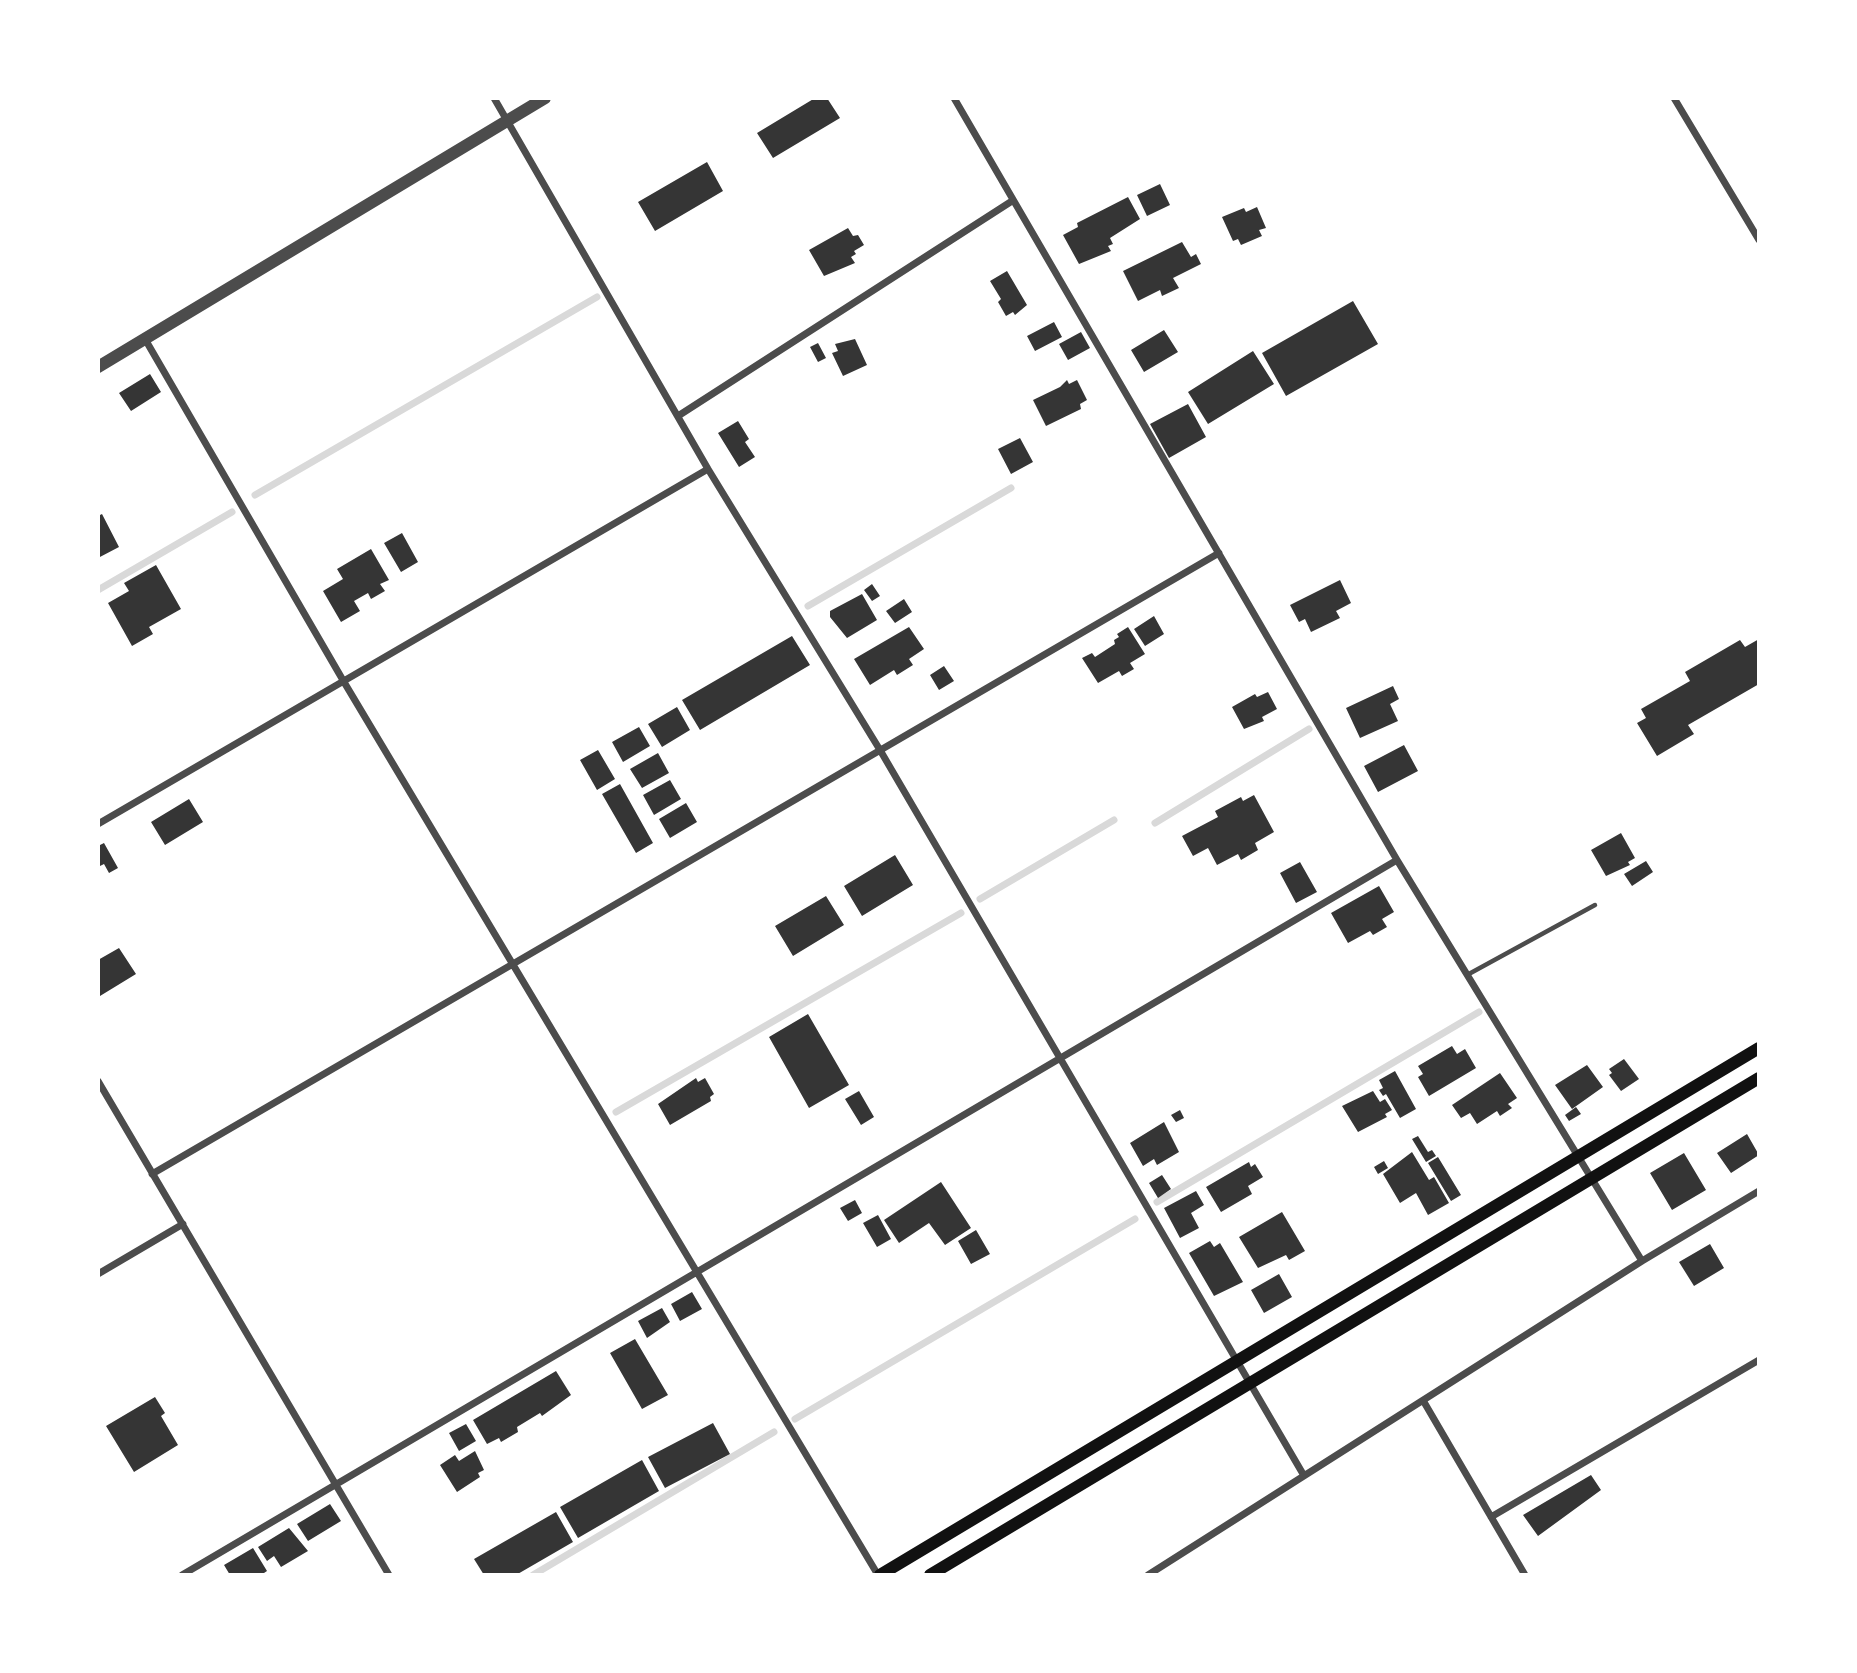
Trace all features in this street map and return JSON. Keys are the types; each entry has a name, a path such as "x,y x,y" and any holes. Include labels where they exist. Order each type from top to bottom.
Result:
{"main road":[{"path":"879,1575 1759,1048"},
{"path":"930,1575 1759,1078"}],"street":[{"path":"494,98 708,469 880,750 1303,1474"},
{"path":"98,367 545,98"},
{"path":"954,98 1397,860 1642,1261"},
{"path":"1674,98 1759,240"},
{"path":"678,416 1012,201"},
{"path":"145,339 344,682 695,1274 879,1575"},
{"path":"98,824 708,469"},
{"path":"152,1174 1219,553"},
{"path":"182,1575 1060,1061 1397,860"},
{"path":"98,1081 389,1575"},
{"path":"1148,1575 1303,1474 1424,1402 1642,1261 1759,1191"},
{"path":"98,1274 183,1224"},
{"path":"1491,1517 1759,1360"},
{"path":"1424,1402 1525,1575"}],"lane":[{"path":"1467,975 1595,905"}],"building":[{"path":"815,98 827,98 840,118 773,158 757,133"},
{"path":"707,162 723,191 655,231 638,202"},
{"path":"1160,184 1170,205 1147,216 1137,195"},
{"path":"1128,197 1140,219 1110,238 1113,244 1108,246 1111,251 1079,264 1063,235 1078,227 1077,223"},
{"path":"1257,207 1266,228 1259,230 1262,236 1241,245 1238,239 1233,241 1222,217 1244,208 1246,212"},
{"path":"848,228 853,236 858,235 864,245 854,251 856,254 851,257 855,263 824,276 809,250"},
{"path":"1182,242 1191,257 1196,254 1201,264 1173,278 1179,288 1162,296 1160,290 1138,301 1123,271"},
{"path":"1007,271 1027,305 1015,315 1013,312 1006,316 998,302 1001,299 990,281"},
{"path":"1353,301 1378,344 1286,396 1262,353"},
{"path":"1054,322 1062,337 1035,351 1027,336"},
{"path":"1164,330 1178,352 1144,372 1131,350"},
{"path":"1081,332 1090,348 1068,360 1059,344"},
{"path":"855,339 867,365 843,376 832,353 838,351 835,344"},
{"path":"818,343 826,358 818,362 810,347"},
{"path":"1253,351 1274,384 1208,424 1188,392"},
{"path":"150,374 161,392 131,411 119,393"},
{"path":"1067,380 1069,384 1077,380 1087,400 1080,404 1081,409 1046,426 1033,400 1060,387"},
{"path":"1188,404 1206,437 1169,458 1150,424"},
{"path":"738,421 749,439 745,442 755,457 739,467 718,433"},
{"path":"1020,438 1033,462 1011,474 998,449"},
{"path":"102,514 119,547 98,558 98,516"},
{"path":"402,533 418,562 401,572 384,543"},
{"path":"371,549 389,580 380,584 385,591 371,599 368,593 354,601 360,611 341,622 323,591 343,579 337,569"},
{"path":"156,565 181,609 149,627 153,634 132,646 108,603 129,591 124,583"},
{"path":"1340,580 1351,603 1336,611 1340,618 1311,632 1305,619 1299,622 1290,605"},
{"path":"872,584 880,596 872,601 864,590"},
{"path":"862,594 877,620 847,638 830,617 830,611"},
{"path":"904,599 912,612 895,623 886,611"},
{"path":"1154,616 1164,634 1145,646 1134,629"},
{"path":"909,627 924,649 909,659 913,665 897,675 894,670 870,685 854,659"},
{"path":"1128,627 1145,654 1130,663 1134,669 1122,676 1119,671 1098,683 1082,658 1092,653 1095,657 1115,644 1114,640 1119,637 1117,634"},
{"path":"792,636 810,665 700,730 682,700"},
{"path":"1759,639 1759,684 1688,725 1694,734 1657,756 1637,723 1646,718 1641,709 1690,681 1685,672 1740,640 1745,647"},
{"path":"944,666 954,681 939,690 930,675"},
{"path":"1393,686 1399,699 1390,704 1398,721 1360,738 1346,708"},
{"path":"1268,692 1277,709 1262,717 1264,721 1244,729 1232,707 1255,694 1257,697"},
{"path":"677,707 690,730 662,747 648,724"},
{"path":"639,727 650,746 623,762 612,742"},
{"path":"1404,745 1418,771 1378,792 1364,766"},
{"path":"598,750 615,779 597,790 580,760"},
{"path":"658,753 669,773 642,788 630,769"},
{"path":"670,780 681,799 654,815 643,795"},
{"path":"620,784 653,843 636,853 602,794"},
{"path":"1254,795 1274,832 1255,843 1258,850 1241,860 1238,854 1217,865 1208,848 1193,856 1182,836 1218,817 1215,811 1241,797 1243,801"},
{"path":"189,799 203,822 165,845 151,822"},
{"path":"686,803 697,822 670,838 659,819"},
{"path":"1621,833 1635,858 1628,862 1630,865 1606,876 1591,850"},
{"path":"104,843 118,868 109,873 104,864 98,867 98,846"},
{"path":"895,855 913,885 862,916 844,886"},
{"path":"1646,861 1653,872 1632,886 1624,874"},
{"path":"1300,862 1317,892 1296,903 1280,873"},
{"path":"1379,886 1394,912 1382,919 1387,927 1373,935 1370,931 1348,943 1331,913"},
{"path":"826,896 844,925 793,956 775,926"},
{"path":"119,948 136,974 100,996 98,960"},
{"path":"808,1014 849,1085 809,1108 769,1037"},
{"path":"1452,1046 1457,1054 1465,1049 1476,1068 1429,1096 1418,1077 1423,1074 1418,1066"},
{"path":"1624,1059 1639,1079 1621,1091 1609,1075 1612,1073 1609,1069"},
{"path":"1587,1065 1603,1087 1572,1109 1555,1085"},
{"path":"1395,1071 1416,1109 1400,1118 1386,1094 1383,1096 1379,1090 1383,1088 1379,1080"},
{"path":"1500,1073 1517,1098 1508,1104 1512,1108 1500,1116 1497,1111 1477,1124 1470,1113 1461,1118 1452,1105"},
{"path":"696,1078 698,1082 705,1078 714,1094 710,1097 711,1101 670,1125 658,1104"},
{"path":"859,1091 874,1117 861,1125 845,1099"},
{"path":"1373,1091 1380,1102 1385,1099 1392,1110 1385,1114 1387,1117 1358,1132 1342,1106"},
{"path":"1576,1107 1581,1114 1569,1121 1565,1115"},
{"path":"1180,1110 1184,1118 1176,1122 1171,1115"},
{"path":"1164,1122 1179,1152 1157,1165 1154,1159 1143,1166 1130,1143"},
{"path":"1747,1134 1759,1155 1731,1173 1717,1153"},
{"path":"1418,1136 1428,1152 1432,1150 1436,1156 1426,1162 1412,1139"},
{"path":"1412,1152 1429,1180 1434,1177 1449,1203 1428,1215 1416,1193 1400,1203 1383,1174"},
{"path":"1684,1153 1706,1190 1672,1210 1650,1173"},
{"path":"1438,1157 1461,1195 1451,1201 1428,1163"},
{"path":"1384,1161 1388,1168 1378,1174 1374,1167"},
{"path":"1249,1162 1251,1167 1255,1164 1263,1177 1248,1186 1252,1194 1221,1212 1206,1187"},
{"path":"1162,1175 1171,1189 1158,1198 1149,1183"},
{"path":"941,1182 971,1228 945,1245 929,1223 899,1243 884,1220"},
{"path":"1196,1191 1204,1205 1191,1213 1199,1228 1180,1238 1164,1208"},
{"path":"855,1200 862,1213 848,1221 840,1208"},
{"path":"1282,1212 1305,1251 1289,1260 1286,1255 1258,1268 1239,1237"},
{"path":"878,1215 891,1239 877,1247 863,1223"},
{"path":"976,1230 990,1254 971,1264 958,1241"},
{"path":"1210,1241 1214,1247 1220,1243 1243,1282 1214,1296 1189,1253"},
{"path":"1710,1244 1724,1268 1694,1286 1679,1262"},
{"path":"1279,1274 1292,1297 1264,1313 1251,1290"},
{"path":"692,1292 702,1309 680,1321 671,1304"},
{"path":"662,1308 670,1322 647,1338 638,1321"},
{"path":"635,1339 668,1395 642,1409 610,1353"},
{"path":"556,1371 571,1395 542,1416 540,1413 517,1427 518,1432 501,1442 499,1438 487,1444 473,1420"},
{"path":"155,1397 165,1413 161,1416 178,1445 134,1472 106,1426"},
{"path":"713,1423 730,1454 665,1488 648,1457"},
{"path":"466,1424 476,1441 459,1451 449,1433"},
{"path":"475,1451 484,1470 478,1473 480,1477 457,1492 440,1465 455,1455 459,1461"},
{"path":"642,1460 659,1491 578,1538 560,1507"},
{"path":"1591,1475 1601,1490 1538,1536 1523,1515"},
{"path":"330,1504 341,1521 308,1541 297,1524"},
{"path":"556,1512 573,1542 516,1575 484,1575 474,1559"},
{"path":"289,1528 308,1551 281,1567 274,1556 267,1561 258,1547"},
{"path":"253,1548 267,1571 261,1575 230,1575 224,1565"}],"waterway":[{"path":"255,495 597,297"},
{"path":"808,606 1011,488"},
{"path":"98,590 232,512"},
{"path":"1155,823 1309,729"},
{"path":"980,899 1114,820"},
{"path":"616,1112 961,913"},
{"path":"1157,1202 1479,1012"},
{"path":"795,1419 1135,1219"},
{"path":"533,1575 774,1432"}]}
